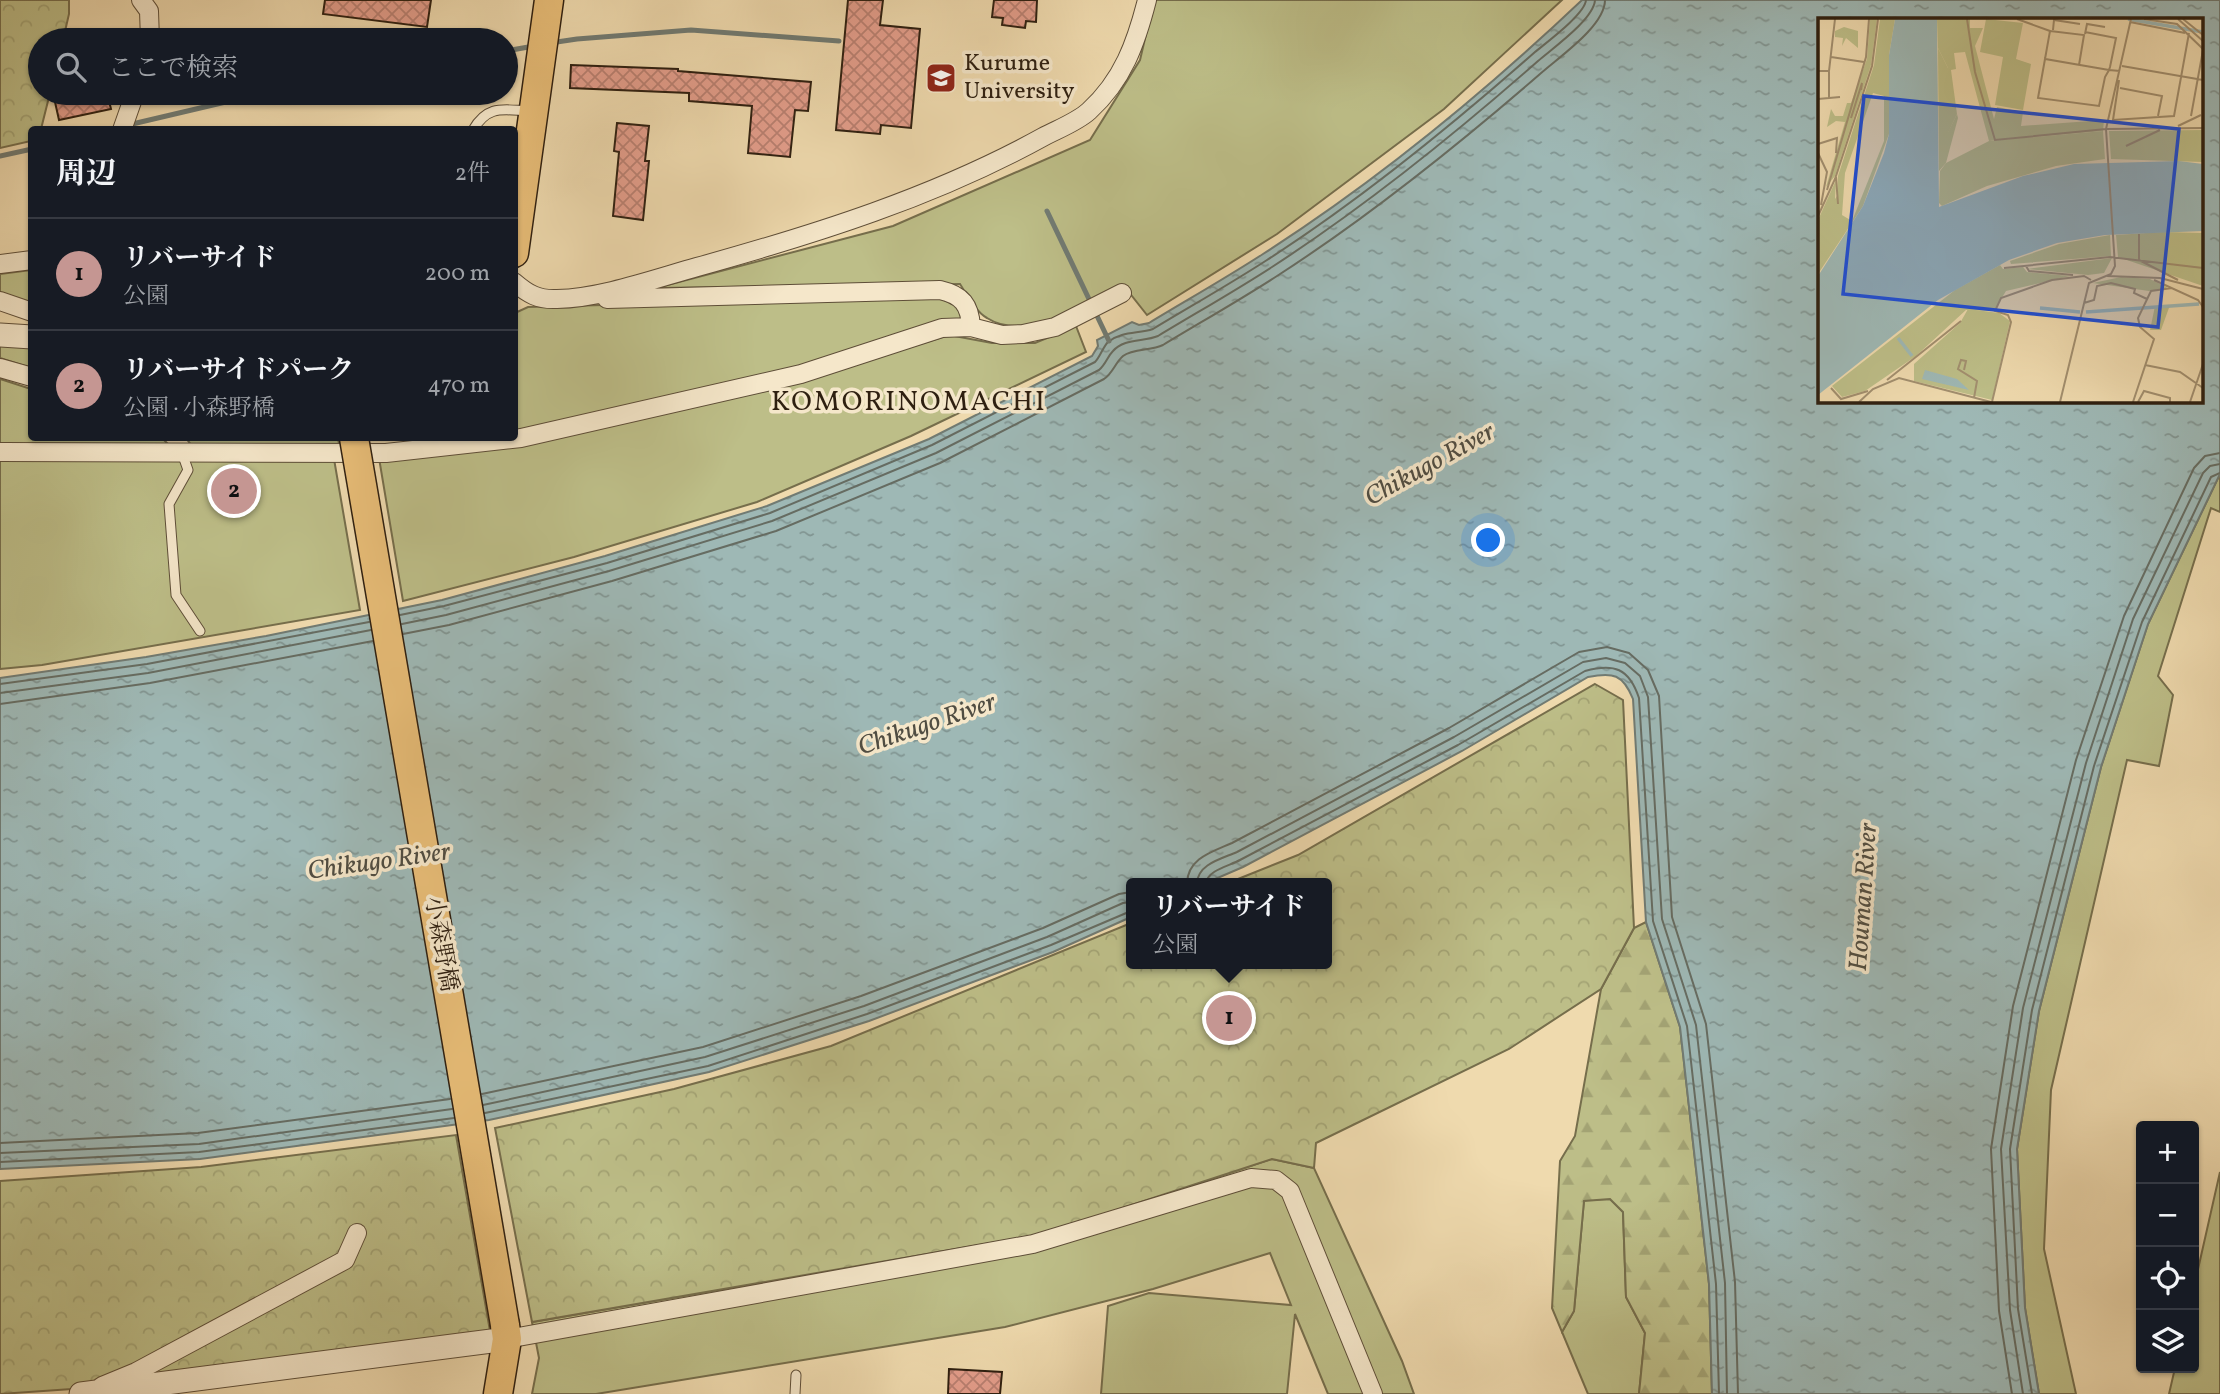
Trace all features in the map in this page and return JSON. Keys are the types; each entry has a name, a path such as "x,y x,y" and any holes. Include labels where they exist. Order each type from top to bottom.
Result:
{"main road":[{"path":"518,225 549,0"},
{"name":"小森野橋","path":"355,441 506,1332 498,1394"}],"street":[{"path":"141,0 149,11 150,28"},
{"path":"518,286 530,296 556,300 634,285 774,245 923,195 1001,160 1088,113 1115,83 1137,40 1147,0"},
{"path":"123,126 130,105"},
{"path":"0,264 28,260"},
{"path":"582,296 601,299 940,290 956,294 967,304 971,314 971,327"},
{"path":"518,438 801,374 942,328 971,327 1002,335 1023,334 1055,327 1122,293"},
{"path":"0,301 28,311"},
{"path":"0,335 28,337"},
{"path":"0,368 28,376"},
{"path":"0,452 178,444 386,453 494,441"},
{"path":"82,1394 506,1332 1033,1244 1251,1178 1276,1180 1290,1191 1373,1394"},
{"path":"82,1394 136,1372 345,1260 357,1233"}],"lane":[{"path":"475,126 478,120 494,109 534,111"},
{"path":"178,444 188,470 169,504 176,595 200,631"},
{"path":"795,1394 796,1375"}],"green space":[{"path":"0,0 69,0 66,28 28,28 28,105 47,105 42,126 28,126 28,142 0,148"},
{"path":"1154,0 1562,0 1444,109 1277,234 1147,315 1124,286 1056,318 1020,326 987,318 972,303 960,284 656,288 893,226 1090,140 1140,60"},
{"path":"28,270 28,303 0,292 0,274"},
{"path":"936,296 957,306 963,321 796,368 518,431 518,312 528,307"},
{"path":"1076,326 1086,352 911,436 757,502 574,557 403,601 379,458 472,441 518,441 518,433 805,380 949,335 992,343 1035,343"},
{"path":"0,344 28,346 28,367 0,358"},
{"path":"0,379 28,388 28,441 165,441 169,445 334,459 360,610 42,665 0,669"},
{"path":"188,441 338,441 339,444 192,446"},
{"path":"2220,474 2220,512 2211,508 2158,676 2173,695 2159,766 2127,760 2051,1090 2044,1249 2076,1394 2039,1394 2025,1308 2017,1149 2039,1011 2101,767 2148,624"},
{"path":"1595,684 1623,700 1634,928 1601,989 1509,1049 1316,1143 1314,1168 1272,1159 1043,1234 532,1322 495,1128 674,1089 831,1046 1126,925 1126,969 1332,969 1332,878 1240,878 1298,855"},
{"path":"1646,922 1680,1027 1709,1284 1712,1394 1639,1394 1645,1333 1626,1297 1623,1212 1610,1199 1584,1201 1574,1311 1562,1332 1552,1308 1560,1161 1575,1136 1601,989 1634,928"},
{"path":"456,1135 490,1331 72,1389 0,1394 0,1181 201,1167"},
{"path":"1272,1159 1314,1168 1402,1361 1414,1394 1328,1394 1295,1314 1287,1394 1101,1394 1108,1306 1149,1293 1291,1305 1270,1253 1153,1289 1005,1327 596,1394 532,1394 539,1358 532,1322 1043,1234"},
{"path":"2220,1172 2220,1394 2169,1394 2174,1373 2199,1373 2199,1265"},
{"path":"1610,1199 1623,1212 1626,1297 1645,1333 1639,1394 1588,1394 1562,1332 1574,1311 1584,1200"}],"water":[{"path":"1582,0 2220,0 2220,474 2148,624 2101,767 2039,1011 2017,1149 2025,1308 2039,1394 1712,1394 1709,1284 1680,1027 1646,922 1633,699 1625,684 1611,675 1588,677 1462,751 1218,878 1126,878 1126,919 1053,952 869,1021 709,1072 489,1120 200,1159 0,1169 0,678 266,636 442,600 605,556 767,506 929,439 1092,356 1098,346 1097,340 1132,322 1139,325 1149,323 1263,254 1347,197 1507,69"}],"building":[{"path":"325,0 431,0 427,27 323,14"},
{"path":"848,0 883,0 880,25 920,29 911,128 881,125 880,134 836,130"},
{"path":"994,0 1037,0 1036,22 1026,21 1025,28 1002,25 1003,18 992,17"},
{"path":"571,65 678,69 811,82 808,111 795,110 790,157 748,153 752,106 689,101 689,93 570,88"},
{"path":"56,105 110,105 111,109 59,120"},
{"path":"617,123 649,126 645,161 649,161 643,220 613,216 619,152 614,151"},
{"path":"949,1369 1002,1372 1000,1394 948,1394"}],"waterway":[{"path":"550,43 691,30 839,41"},
{"path":"518,49 534,46"},
{"path":"128,125 213,105"},
{"path":"0,156 28,150"},
{"path":"1047,211 1109,341"}],"place":[{"name":"Kurume University","path":"941,78"},
{"name":"リバーサイドパーク","path":"234,491"},
{"name":"リバーサイド","path":"1229,1018"}],"district":[{"name":"KOMORINOMACHI","path":"909,402"}],"water label":[{"name":"Chikugo River","path":"1430,465"},
{"name":"Chikugo River","path":"927,725"},
{"name":"Chikugo River","path":"379,862"},
{"name":"Houman River","path":"1864,897"}]}
